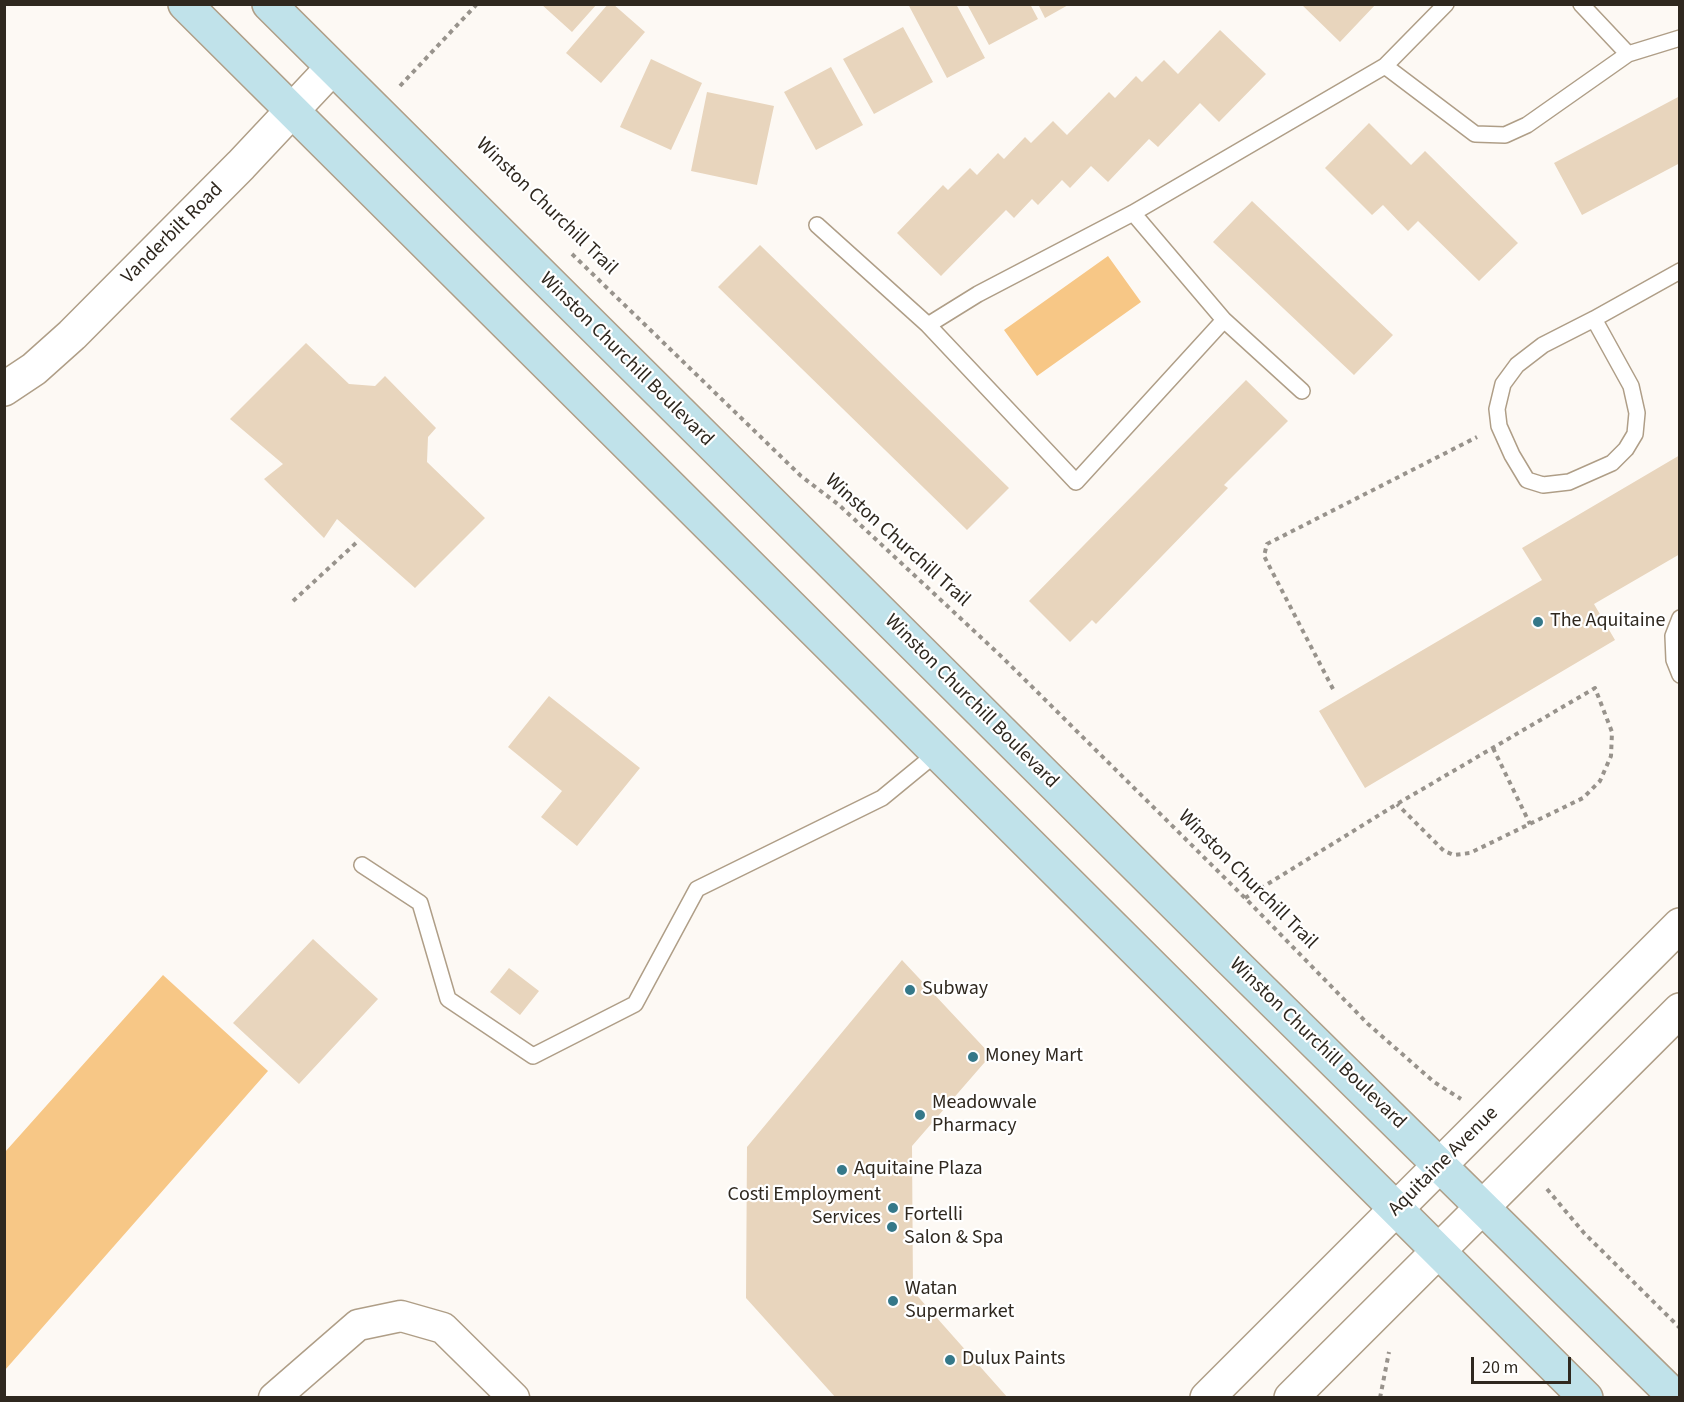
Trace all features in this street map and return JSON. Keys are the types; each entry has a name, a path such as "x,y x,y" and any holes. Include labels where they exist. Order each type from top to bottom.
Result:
{"main road":[{"path":"185,4 1586,1398"},
{"name":"Winston Churchill Boulevard","path":"269,4 1676,1398"}],"street":[{"name":"Vanderbilt Road","path":"4,389 34,369 72,335 241,165 332,68"},
{"name":"Aquitaine Avenue","path":"1207,1398 1680,925"},
{"path":"1291,1398 1680,1010"},
{"path":"274,1398 358,1325 401,1316 443,1328 514,1398"}],"lane":[{"path":"928,325 978,294 1133,213 1385,66 1446,4"},
{"path":"1581,4 1628,54"},
{"path":"1385,66 1475,134 1505,135 1527,125 1628,54 1680,38"},
{"path":"1133,213 1224,320 1302,391"},
{"path":"817,225 928,325 1076,482 1224,320"},
{"path":"1594,319 1631,386 1637,413 1635,434 1626,449 1612,463 1569,482 1543,485 1527,480 1512,455 1500,426 1497,410 1503,384 1517,364 1544,345 1680,271"},
{"path":"1680,618 1673,636 1674,660 1680,675"},
{"path":"362,865 420,903 448,999 533,1056 635,1004 697,889 882,798 938,752"}],"path":[{"path":"400,86 477,4"},
{"path":"392,78 408,94"},
{"name":"Winston Churchill Trail","path":"569,251 801,476 839,505 1002,657 1245,898 1368,1024 1434,1082 1458,1096"},
{"path":"1333,689 1264,556 1267,544 1500,426"},
{"path":"293,601 356,543"},
{"path":"1245,898 1398,804 1595,688 1612,732 1611,756 1600,781 1582,798 1470,853 1454,855 1444,851 1398,804"},
{"path":"1493,748 1530,824"},
{"path":"1560,1203 1584,1233 1680,1328"},
{"path":"1380,1398 1389,1352"}],"shaded area":[{"path":"1108,256 1141,302 1037,376 1004,330"},
{"path":"163,975 268,1071 5,1370 5,1152"}],"building":[{"path":"541,4 597,4 572,32"},
{"path":"608,4 613,4 645,32 601,83 566,53"},
{"path":"908,4 956,4 985,58 947,78"},
{"path":"967,4 1030,4 1038,19 989,45"},
{"path":"1038,4 1070,4 1045,18"},
{"path":"1301,4 1376,4 1340,42"},
{"path":"903,27 933,82 874,114 843,59"},
{"path":"1220,30 1266,74 1219,122 1200,103 1158,147 1149,139 1108,182 1091,166 1070,188 1062,180 1038,205 1032,199 1014,218 1006,210 941,276 897,233 943,185 948,190 970,168 977,175 998,153 1004,159 1025,137 1031,143 1053,121 1067,135 1109,92 1115,98 1136,76 1142,82 1164,60 1178,74"},
{"path":"651,59 702,83 671,150 620,127"},
{"path":"831,67 863,125 816,150 784,92"},
{"path":"707,92 774,106 757,185 691,171"},
{"path":"1680,96 1680,163 1582,215 1554,163"},
{"path":"1369,123 1411,165 1425,151 1518,243 1479,281 1418,221 1408,231 1383,205 1372,215 1325,168"},
{"path":"1252,201 1393,335 1354,375 1213,242"},
{"path":"760,245 1009,488 967,530 718,287"},
{"path":"306,343 349,384 375,386 385,376 436,428 428,437 427,462 485,518 415,588 337,519 324,538 264,479 283,464 230,419"},
{"path":"1246,380 1288,421 1224,485 1228,488 1096,624 1092,620 1070,642 1029,601"},
{"name":"The Aquitaine","path":"1680,455 1680,554 1594,604 1615,640 1365,788 1319,711 1542,580 1522,548"},
{"path":"549,696 640,768 577,846 541,817 562,791 508,747"},
{"path":"313,939 378,999 299,1084 233,1023"},
{"path":"902,960 991,1055 912,1146 913,1291 1008,1398 836,1398 746,1298 747,1147"},
{"path":"509,968 539,991 520,1015 490,992"}],"place":[{"name":"The Aquitaine","path":"1538,622"},
{"name":"Subway","path":"910,990"},
{"name":"Money Mart","path":"973,1057"},
{"name":"Meadowvale Pharmacy","path":"920,1115"},
{"name":"Aquitaine Plaza","path":"842,1170"},
{"name":"Costi Employment Services","path":"893,1208"},
{"name":"Fortelli Salon & Spa","path":"892,1227"},
{"name":"Watan Supermarket","path":"893,1301"},
{"name":"Dulux Paints","path":"950,1360"}]}
